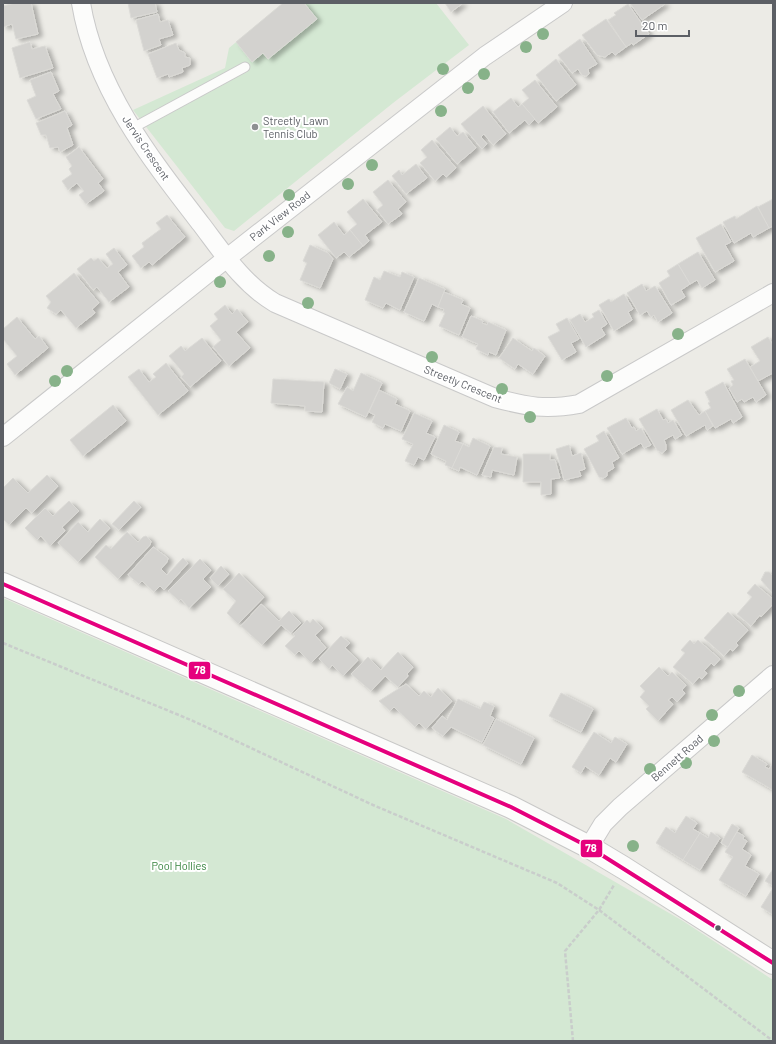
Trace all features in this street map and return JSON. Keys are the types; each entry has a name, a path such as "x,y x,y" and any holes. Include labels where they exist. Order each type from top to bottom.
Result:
{"main road":[{"path":"3,584 511,807 588,847 624,868 773,963"}],"street":[{"name":"Jervis Crescent","path":"81,3 84,21 99,68 131,129 165,177 227,258"},
{"name":"Park View Road","path":"3,437 227,258 484,56 563,3"},
{"name":"Streetly Crescent","path":"227,258 250,285 275,303 495,398 535,407 556,408 579,404 773,293"},
{"name":"Bennett Road","path":"588,847 603,824 620,807 773,675"}],"lane":[{"path":"131,129 245,67"}],"path":[{"path":"3,643 191,720 373,805 557,882 598,910 773,1040"},
{"path":"573,1041 565,951 598,910 624,868"}],"green space":[{"name":"Streetly Lawn Tennis Club","path":"283,3 436,3 469,45 393,103 234,231 225,228 133,110 225,68 229,48"},
{"name":"Pool Hollies","path":"3,598 506,819 683,921 773,980 773,1041 3,1041"}],"building":[{"path":"15,3 31,3 38,34 16,39 12,24 3,27 3,6"},
{"path":"128,3 155,3 157,12 131,18"},
{"path":"283,3 304,3 317,19 268,59 263,53 252,62 236,42"},
{"path":"445,3 463,3 451,12"},
{"path":"630,3 664,3 665,4 642,20"},
{"path":"628,4 649,34 633,45 632,43 626,47 608,20 616,15 614,13"},
{"path":"158,14 160,22 168,20 173,35 159,39 161,45 144,51 136,20"},
{"path":"606,19 626,47 615,55 612,52 605,57 597,55 582,35"},
{"path":"580,39 597,64 588,69 589,74 586,76 582,75 578,69 572,73 558,55"},
{"path":"30,42 32,49 45,46 53,68 20,78 12,48"},
{"path":"176,43 179,50 185,53 185,57 190,58 190,65 182,68 183,72 169,77 168,74 157,78 148,54"},
{"path":"556,59 576,85 556,101 536,75"},
{"path":"51,72 59,91 53,94 61,109 36,119 27,100 36,96 30,80"},
{"path":"535,80 557,107 538,123 522,104 529,98 522,90"},
{"path":"511,98 518,107 522,104 535,119 529,125 525,120 509,133 493,112"},
{"path":"483,106 506,134 493,145 484,134 481,137 487,144 482,149 461,124"},
{"path":"65,111 72,125 67,128 73,145 60,152 58,147 50,148 46,135 41,135 36,123"},
{"path":"450,127 457,136 463,132 476,148 457,164 436,139"},
{"path":"432,140 456,168 446,177 443,174 435,181 420,163 427,157 421,150"},
{"path":"79,147 103,179 98,183 104,191 86,204 79,195 84,191 77,183 68,190 62,181 72,174 69,169 72,166 66,157"},
{"path":"416,164 427,178 406,194 392,176 399,170 402,175"},
{"path":"388,180 406,202 398,209 402,214 388,224 377,210 383,205 373,192"},
{"path":"363,199 382,222 365,235 369,241 363,246 350,230 357,224 347,212"},
{"path":"773,199 773,226 769,228 758,207"},
{"path":"757,206 769,228 753,237 751,233 734,243 723,222 735,216 736,219"},
{"path":"167,215 185,237 152,265 149,262 141,268 132,256 144,247 142,243 161,229 156,223"},
{"path":"334,222 344,235 350,230 363,246 349,257 344,252 336,258 318,235"},
{"path":"721,224 731,242 725,245 734,261 715,272 696,238"},
{"path":"310,245 328,253 333,259 320,288 300,280 307,263 303,261"},
{"path":"114,248 127,265 118,272 129,287 109,302 97,287 93,290 77,269 91,258 94,261 98,258 107,268 113,264 106,254"},
{"path":"698,252 715,280 702,288 697,280 690,284 678,264"},
{"path":"678,264 690,284 681,290 685,297 671,305 659,283 670,276 667,271"},
{"path":"384,271 400,277 402,272 414,277 400,310 386,303 383,308 365,300 374,277 380,280"},
{"path":"74,273 99,303 92,309 95,313 76,328 61,310 56,314 47,308 51,302 46,296"},
{"path":"419,278 445,289 438,307 432,304 424,321 404,312"},
{"path":"642,284 646,291 655,286 672,313 658,322 654,315 651,317 647,311 640,315 627,293"},
{"path":"444,292 463,300 461,304 470,308 459,335 439,326 445,313 443,312 444,309 438,307"},
{"path":"624,294 633,309 628,312 632,320 614,331 599,305 609,299 611,302"},
{"path":"225,305 232,314 237,309 248,322 236,332 250,348 229,366 213,347 221,340 210,326 218,319 214,314"},
{"path":"599,310 607,324 601,328 605,335 586,347 570,320 580,314 585,322 594,317 592,314"},
{"path":"471,316 483,321 482,323 487,325 488,322 506,330 496,355 489,352 488,355 476,349 478,344 462,337"},
{"path":"17,317 35,339 39,336 48,348 15,375 7,364 17,356 3,339 3,329"},
{"path":"567,318 579,339 571,343 576,352 562,360 548,337 560,331 556,324"},
{"path":"768,337 773,345 773,373 758,381 750,367 760,361 751,347"},
{"path":"202,338 221,361 190,387 181,377 184,374 169,356 181,346 185,351"},
{"path":"513,338 532,351 534,348 545,356 533,374 518,364 515,369 499,358"},
{"path":"745,359 766,395 756,402 753,397 744,402 742,399 737,402 729,388 733,385 731,381 734,380 727,369"},
{"path":"166,363 188,391 158,415 128,377 139,369 149,382 156,377 153,374"},
{"path":"335,369 347,374 340,389 329,383"},
{"path":"361,373 382,383 366,417 338,404 347,387 353,391"},
{"path":"273,379 324,382 322,412 305,411 305,406 271,403"},
{"path":"723,382 742,417 733,423 731,419 715,428 705,411 711,408 705,392"},
{"path":"379,390 397,399 395,404 410,411 401,431 385,424 383,428 372,422 375,415 369,412"},
{"path":"688,400 699,415 705,411 713,426 707,430 705,425 686,436 671,410"},
{"path":"113,405 126,421 83,456 70,440"},
{"path":"657,409 663,420 666,419 668,423 673,420 682,435 675,439 673,435 664,440 666,450 662,453 657,450 639,419"},
{"path":"414,413 432,421 426,433 435,437 424,460 418,457 414,465 405,461 413,444 402,439"},
{"path":"626,418 632,428 634,427 636,431 641,428 651,445 644,448 641,443 622,454 607,428"},
{"path":"444,425 459,432 455,441 463,444 452,468 445,465 446,461 431,454"},
{"path":"604,431 619,458 612,462 614,468 607,472 607,476 603,478 599,477 584,449 599,441 596,436"},
{"path":"473,438 490,446 477,475 460,467 459,471 452,468 463,444 469,447"},
{"path":"569,445 572,456 581,453 585,469 579,471 581,476 564,480 556,449"},
{"path":"494,447 502,448 501,454 517,457 514,475 492,470 491,477 482,475"},
{"path":"523,454 550,454 550,460 555,460 560,478 551,479 551,494 541,495 541,482 523,482"},
{"path":"47,475 58,486 32,513 26,508 9,525 3,519 3,488 13,478 28,493"},
{"path":"69,501 79,511 62,527 65,531 50,546 41,536 37,540 25,528 45,508 53,516"},
{"path":"134,501 141,507 119,530 112,524"},
{"path":"100,519 110,528 78,562 58,543 78,522 88,532"},
{"path":"127,532 138,542 146,536 151,541 150,545 118,579 95,557 106,545 111,549"},
{"path":"153,547 168,558 167,562 161,569 167,575 183,558 188,563 164,590 160,586 154,592 142,581 139,584 128,575"},
{"path":"200,559 211,570 203,579 211,587 189,608 181,599 179,601 168,591"},
{"path":"221,566 229,574 218,586 210,578"},
{"path":"765,572 769,572 773,576 773,594 761,580"},
{"path":"239,573 264,597 238,624 227,613 236,601 223,589"},
{"path":"755,584 773,599 773,604 761,617 760,615 751,626 737,614 752,597 747,593"},
{"path":"261,604 279,621 289,611 301,623 291,633 281,625 262,645 241,626"},
{"path":"728,612 748,630 736,643 738,645 733,651 730,649 724,656 704,638"},
{"path":"313,619 323,628 315,635 326,648 311,663 299,651 295,655 285,646 295,636 293,634 307,620 310,623"},
{"path":"341,636 350,643 345,648 358,660 343,676 332,665 329,669 319,659"},
{"path":"690,640 694,644 698,640 720,659 714,666 711,663 704,671 707,673 702,679 699,677 693,684 673,667 685,653 681,650"},
{"path":"398,652 413,667 407,674 408,676 398,687 385,676 371,691 351,674 368,657 381,670"},
{"path":"659,667 668,676 672,672 686,685 682,690 685,693 677,702 672,697 668,700 673,704 658,721 646,709 649,706 640,697 645,691 640,686"},
{"path":"406,684 419,696 424,691 431,697 438,688 452,701 426,729 419,723 415,727 394,707 390,711 379,701"},
{"path":"561,693 593,709 581,732 549,716"},
{"path":"458,699 480,709 484,702 494,706 490,716 494,718 482,742 451,727 443,736 432,728 442,716 447,720"},
{"path":"496,719 534,738 521,764 483,745"},
{"path":"594,732 611,743 615,737 627,744 616,762 610,758 599,775 585,766 581,773 572,767"},
{"path":"752,755 767,764 765,767 769,769 773,763 773,790 742,772"},
{"path":"686,816 697,823 693,829 700,833 683,860 656,843 666,827 675,833"},
{"path":"732,824 739,828 728,847 721,843"},
{"path":"711,832 720,838 700,870 683,860 700,833 708,838"},
{"path":"737,832 744,836 743,839 747,841 742,849 751,855 745,866 759,874 746,896 719,880 733,857 725,852"},
{"path":"773,869 773,886 765,881"},
{"path":"773,888 773,915 761,907"}],"transit line":[{"name":"78","path":"3,584 511,807 589,847 773,963"}],"place":[{"name":"Streetly Lawn Tennis Club","path":"255,127"}]}
